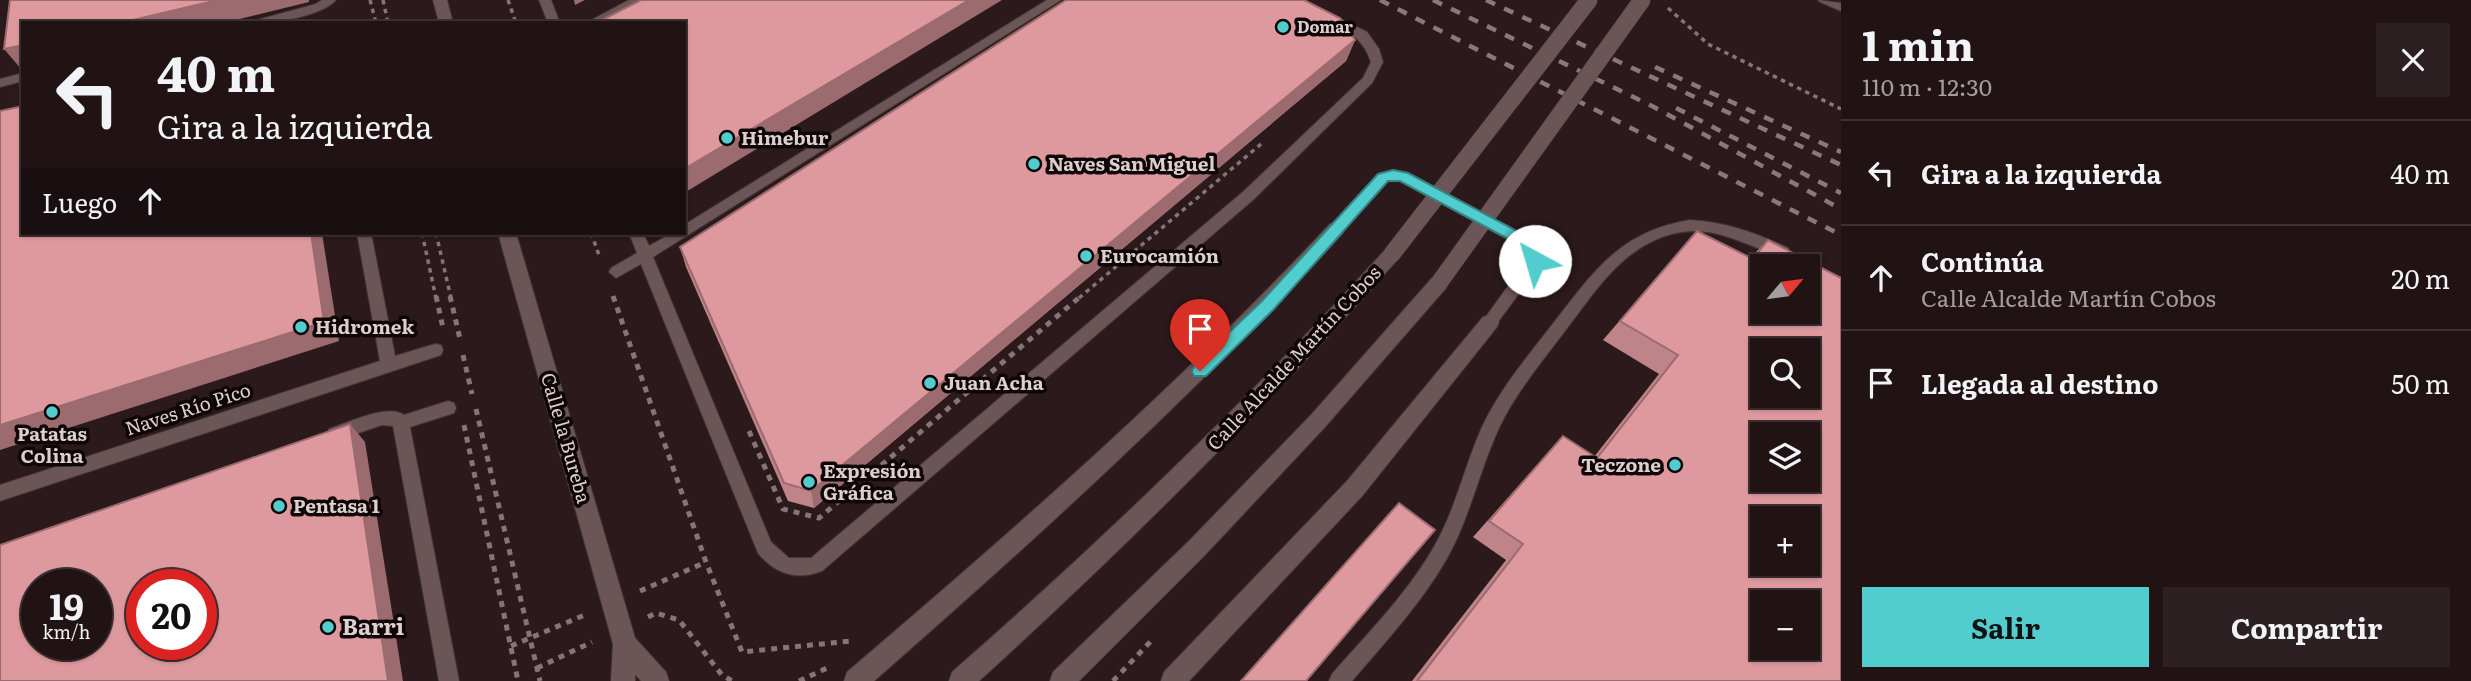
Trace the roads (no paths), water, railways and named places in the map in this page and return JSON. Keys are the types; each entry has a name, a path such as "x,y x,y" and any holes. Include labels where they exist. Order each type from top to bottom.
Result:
{"main road":[{"path":"440,0 445,21"},
{"name":"Calle Alcalde Martín Cobos","path":"961,681 1144,513 1259,398 1392,254 1589,0"},
{"path":"1062,681 1197,548 1318,421 1439,283 1642,0"},
{"path":"856,681 1166,404 1267,306 1336,229"},
{"name":"Calle la Bureba","path":"508,235 625,644 623,681"},
{"path":"1173,681 1356,488 1490,322"},
{"name":"Calle la Bureba","path":"625,644 657,681"}],"lane":[{"path":"261,21 320,7 330,0"},
{"path":"545,0 553,21"},
{"path":"596,21 638,0"},
{"path":"686,230 1055,0"},
{"path":"637,235 764,547 785,568 802,569 816,565 1160,274 1249,195 1368,80 1377,62 1373,49 1363,35 1293,0"},
{"path":"1824,0 1841,6"},
{"path":"0,83 21,78"},
{"path":"1336,229 1383,178 1393,175 1403,176 1523,241 1534,253 1535,261 1490,322"},
{"path":"1339,681 1428,574 1451,533 1492,423 1521,377 1603,270 1633,247 1682,225 1704,224 1751,236 1786,254"},
{"path":"364,235 389,365"},
{"path":"616,272 678,235"},
{"name":"Naves Río Pico","path":"0,493 435,350"},
{"path":"401,423 455,412"},
{"path":"316,441 382,418 395,417 401,423 449,681"}],"railway":[{"path":"1380,0 1841,235"},
{"path":"1433,0 1652,106 1841,209"},
{"path":"1486,0 1841,165"},
{"path":"1655,67 1841,152"},
{"path":"1676,108 1841,193"}],"place":[{"name":"Domar","path":"1283,27"},
{"name":"Himebur","path":"727,138"},
{"name":"Naves San Miguel","path":"1034,164"},
{"name":"Eurocamión","path":"1086,256"},
{"name":"Hidromek","path":"301,327"},
{"name":"Juan Acha","path":"930,383"},
{"name":"Patatas Colina","path":"52,412"},
{"name":"Teczone","path":"1675,465"},
{"name":"Expresión Gráfica","path":"809,482"},
{"name":"Pentasa 1","path":"279,506"},
{"name":"Barri","path":"328,627"}]}
